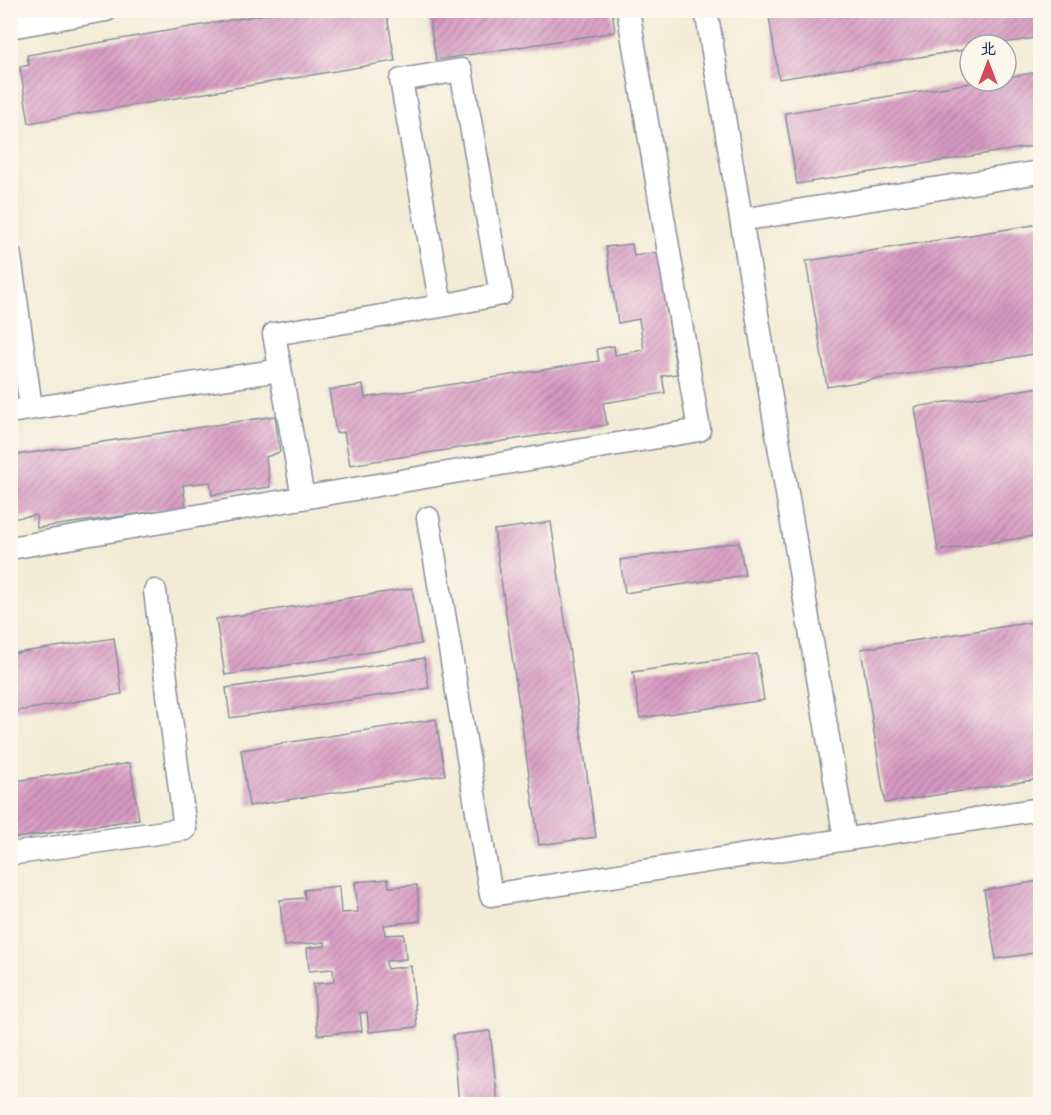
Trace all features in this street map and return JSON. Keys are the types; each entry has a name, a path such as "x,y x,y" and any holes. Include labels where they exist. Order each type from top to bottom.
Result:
{"street":[{"path":"10,27 106,10"},
{"path":"10,548 699,430 628,10"},
{"path":"706,10 845,839"},
{"path":"303,498 274,333 441,306 501,294 461,70 401,80 441,306"},
{"path":"741,220 1041,172"},
{"path":"10,256 21,410 280,370"},
{"path":"428,518 491,895 1041,809"},
{"path":"10,854 185,829 155,591"}],"building":[{"path":"289,10 386,10 395,61 29,123 20,67 29,65 27,55"},
{"path":"433,10 612,10 615,32 436,60 429,16 434,15"},
{"path":"768,10 1040,10 1040,37 1018,41 1018,33 958,33 958,51 779,79"},
{"path":"1040,72 1040,145 797,184 785,113 958,85 958,93 1018,93 1018,75"},
{"path":"1040,224 1040,353 827,387 806,261"},
{"path":"632,244 634,256 658,252 677,374 662,376 665,393 603,403 607,425 350,465 344,432 336,433 329,390 363,385 365,398 599,361 597,349 614,346 615,355 644,350 639,319 618,323 606,247"},
{"path":"1040,387 1040,535 938,551 915,407"},
{"path":"275,416 280,452 266,457 270,487 212,495 210,482 183,485 186,507 37,528 36,515 10,519 10,456"},
{"path":"551,522 596,837 539,845 494,530"},
{"path":"739,542 745,575 625,593 620,560"},
{"path":"412,588 421,644 225,675 216,619"},
{"path":"1040,621 1040,779 885,803 861,649"},
{"path":"114,638 122,694 10,712 10,654"},
{"path":"757,654 764,700 640,718 633,672"},
{"path":"424,658 429,688 230,718 226,688"},
{"path":"436,719 445,775 249,806 241,750"},
{"path":"130,763 139,819 10,839 10,782"},
{"path":"388,879 389,887 417,885 420,921 384,925 385,935 404,934 406,959 386,961 387,969 411,966 417,1027 369,1032 367,1012 360,1013 362,1031 318,1035 313,984 334,982 333,969 309,971 307,948 325,946 325,942 284,946 280,900 305,898 304,890 339,886 341,913 358,912 355,882"},
{"path":"1040,881 1040,952 996,959 984,890"},
{"path":"490,1031 498,1104 459,1104 453,1035"}]}
